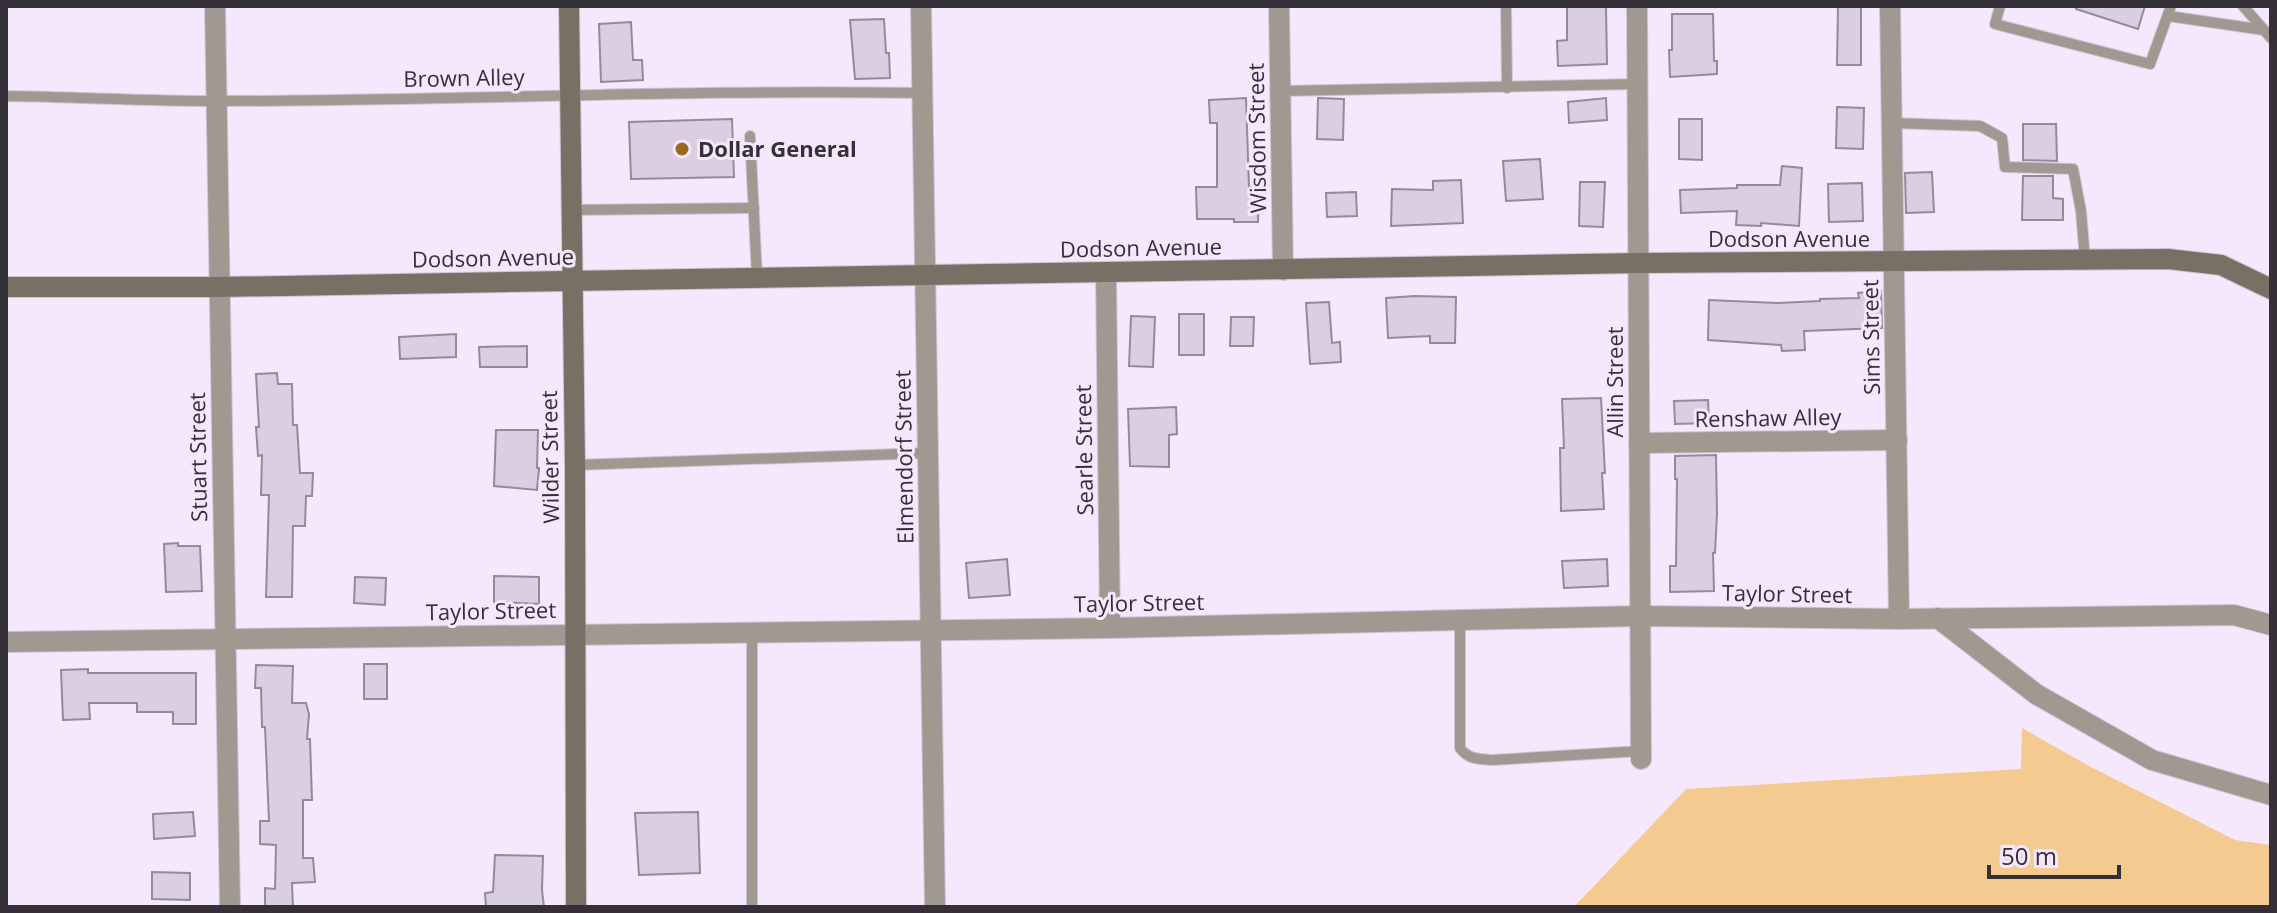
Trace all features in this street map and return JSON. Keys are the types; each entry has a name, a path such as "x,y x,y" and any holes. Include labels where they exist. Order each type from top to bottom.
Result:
{"street":[{"name":"Stuart Street","path":"215,6 230,907"},
{"name":"Wilder Street","path":"569,6 575,465 576,907"},
{"name":"Elmendorf Street","path":"921,6 935,907"},
{"name":"Wisdom Street","path":"1279,6 1283,270"},
{"name":"Allin Street","path":"1637,6 1641,755"},
{"name":"Sims Street","path":"1890,6 1899,619"},
{"name":"Dodson Avenue","path":"6,287 219,287 1638,263 2168,259 2221,265 2271,289"},
{"name":"Searle Street","path":"1106,272 1110,628"},
{"name":"Renshaw Alley","path":"1639,443 1897,440"},
{"name":"Taylor Street","path":"6,642 930,631 1640,616 1899,619 2234,615 2271,625"},
{"path":"1938,618 2036,694 2152,760 2271,795"}],"lane":[{"path":"1506,6 1507,88"},
{"path":"2000,6 1995,24 2150,64 2170,11 2267,34"},
{"path":"2243,6 2267,34"},
{"path":"1280,91 1637,84"},
{"name":"Brown Alley","path":"6,96 216,101 799,91 922,93"},
{"path":"1892,123 1980,126 2002,138 2005,167 2073,169 2081,211 2085,260"},
{"path":"750,136 757,277"},
{"path":"570,210 754,208"},
{"path":"575,465 928,453"},
{"path":"1460,619 1460,748 1465,755 1493,760 1641,755"},
{"path":"752,632 752,907"}],"shaded area":[{"path":"2022,728 2089,766 2235,840 2271,845 2271,907 1574,907 1686,789 2021,769"}],"building":[{"path":"1567,6 1606,7 1607,64 1558,66 1557,41 1567,40"},
{"path":"1838,6 1861,6 1861,65 1837,65"},
{"path":"2076,6 2145,6 2138,29 2076,9"},
{"path":"1672,14 1713,14 1717,74 1670,77"},
{"path":"884,19 890,78 855,79 850,20"},
{"path":"631,22 633,60 642,60 643,80 601,82 599,24"},
{"path":"1246,98 1249,187 1259,187 1258,222 1197,219 1196,187 1217,187 1217,123 1210,123 1209,100"},
{"path":"1318,98 1344,99 1343,140 1317,139"},
{"path":"1606,98 1607,120 1569,123 1568,102"},
{"path":"1837,107 1864,108 1863,149 1836,148"},
{"name":"Dollar General","path":"732,119 734,177 631,179 629,122"},
{"path":"1679,119 1702,119 1702,160 1679,159"},
{"path":"2023,124 2056,124 2057,161 2023,160"},
{"path":"1540,159 1543,199 1506,201 1503,161"},
{"path":"1782,166 1802,168 1799,226 1736,225 1737,211 1681,213 1680,190 1780,185"},
{"path":"1932,172 1934,212 1906,213 1905,173"},
{"path":"2023,176 2053,176 2053,198 2063,199 2063,220 2022,220"},
{"path":"1461,180 1463,223 1391,226 1392,189 1433,190 1433,181"},
{"path":"1580,182 1605,182 1603,227 1579,226"},
{"path":"1862,183 1863,221 1829,222 1828,184"},
{"path":"1356,192 1357,216 1327,217 1326,193"},
{"path":"1881,291 1882,328 1804,331 1805,350 1782,351 1781,345 1708,340 1709,300 1820,301 1859,298 1858,293"},
{"path":"1456,297 1455,343 1430,343 1430,336 1388,338 1386,298"},
{"path":"1329,302 1332,343 1340,342 1341,362 1310,364 1306,303"},
{"path":"1179,314 1204,314 1204,355 1179,355"},
{"path":"1131,316 1155,317 1153,367 1129,366"},
{"path":"1231,317 1254,317 1253,346 1230,346"},
{"path":"456,334 456,357 400,359 399,337"},
{"path":"527,346 527,367 480,367 479,347"},
{"path":"277,373 278,384 292,384 293,425 297,425 300,473 313,473 312,496 306,496 305,526 293,526 292,597 266,597 269,495 261,495 262,455 258,456 256,374"},
{"path":"1601,398 1604,509 1561,511 1560,448 1564,448 1562,399"},
{"path":"1708,400 1709,423 1675,424 1674,401"},
{"path":"1176,407 1177,434 1169,435 1169,467 1130,466 1128,409"},
{"path":"496,430 538,430 537,490 494,486"},
{"path":"1716,455 1714,591 1670,592 1670,566 1676,566 1675,456"},
{"path":"178,543 178,546 200,546 202,591 166,592 164,544"},
{"path":"1007,559 1010,595 969,598 966,563"},
{"path":"1607,559 1608,586 1564,588 1562,561"},
{"path":"494,576 539,577 539,604 494,602"},
{"path":"355,577 386,578 385,605 354,603"},
{"path":"364,664 387,664 387,699 364,699"},
{"path":"256,665 293,666 292,703 306,703 309,714 307,739 310,739 312,800 303,800 303,858 313,858 315,882 292,883 293,907 265,907 265,888 275,889 276,845 260,844 260,821 269,821 265,727 262,727 261,688 255,688"},
{"path":"88,669 88,673 196,673 196,724 173,724 173,712 137,712 137,703 89,703 90,719 63,720 61,670"},
{"path":"193,812 195,836 154,839 153,814"},
{"path":"698,812 700,873 639,875 635,813"},
{"path":"495,855 543,856 544,907 486,907 485,893 493,892"},
{"path":"152,872 190,873 190,900 152,899"}],"place":[{"name":"Dollar General","path":"682,149"}]}
